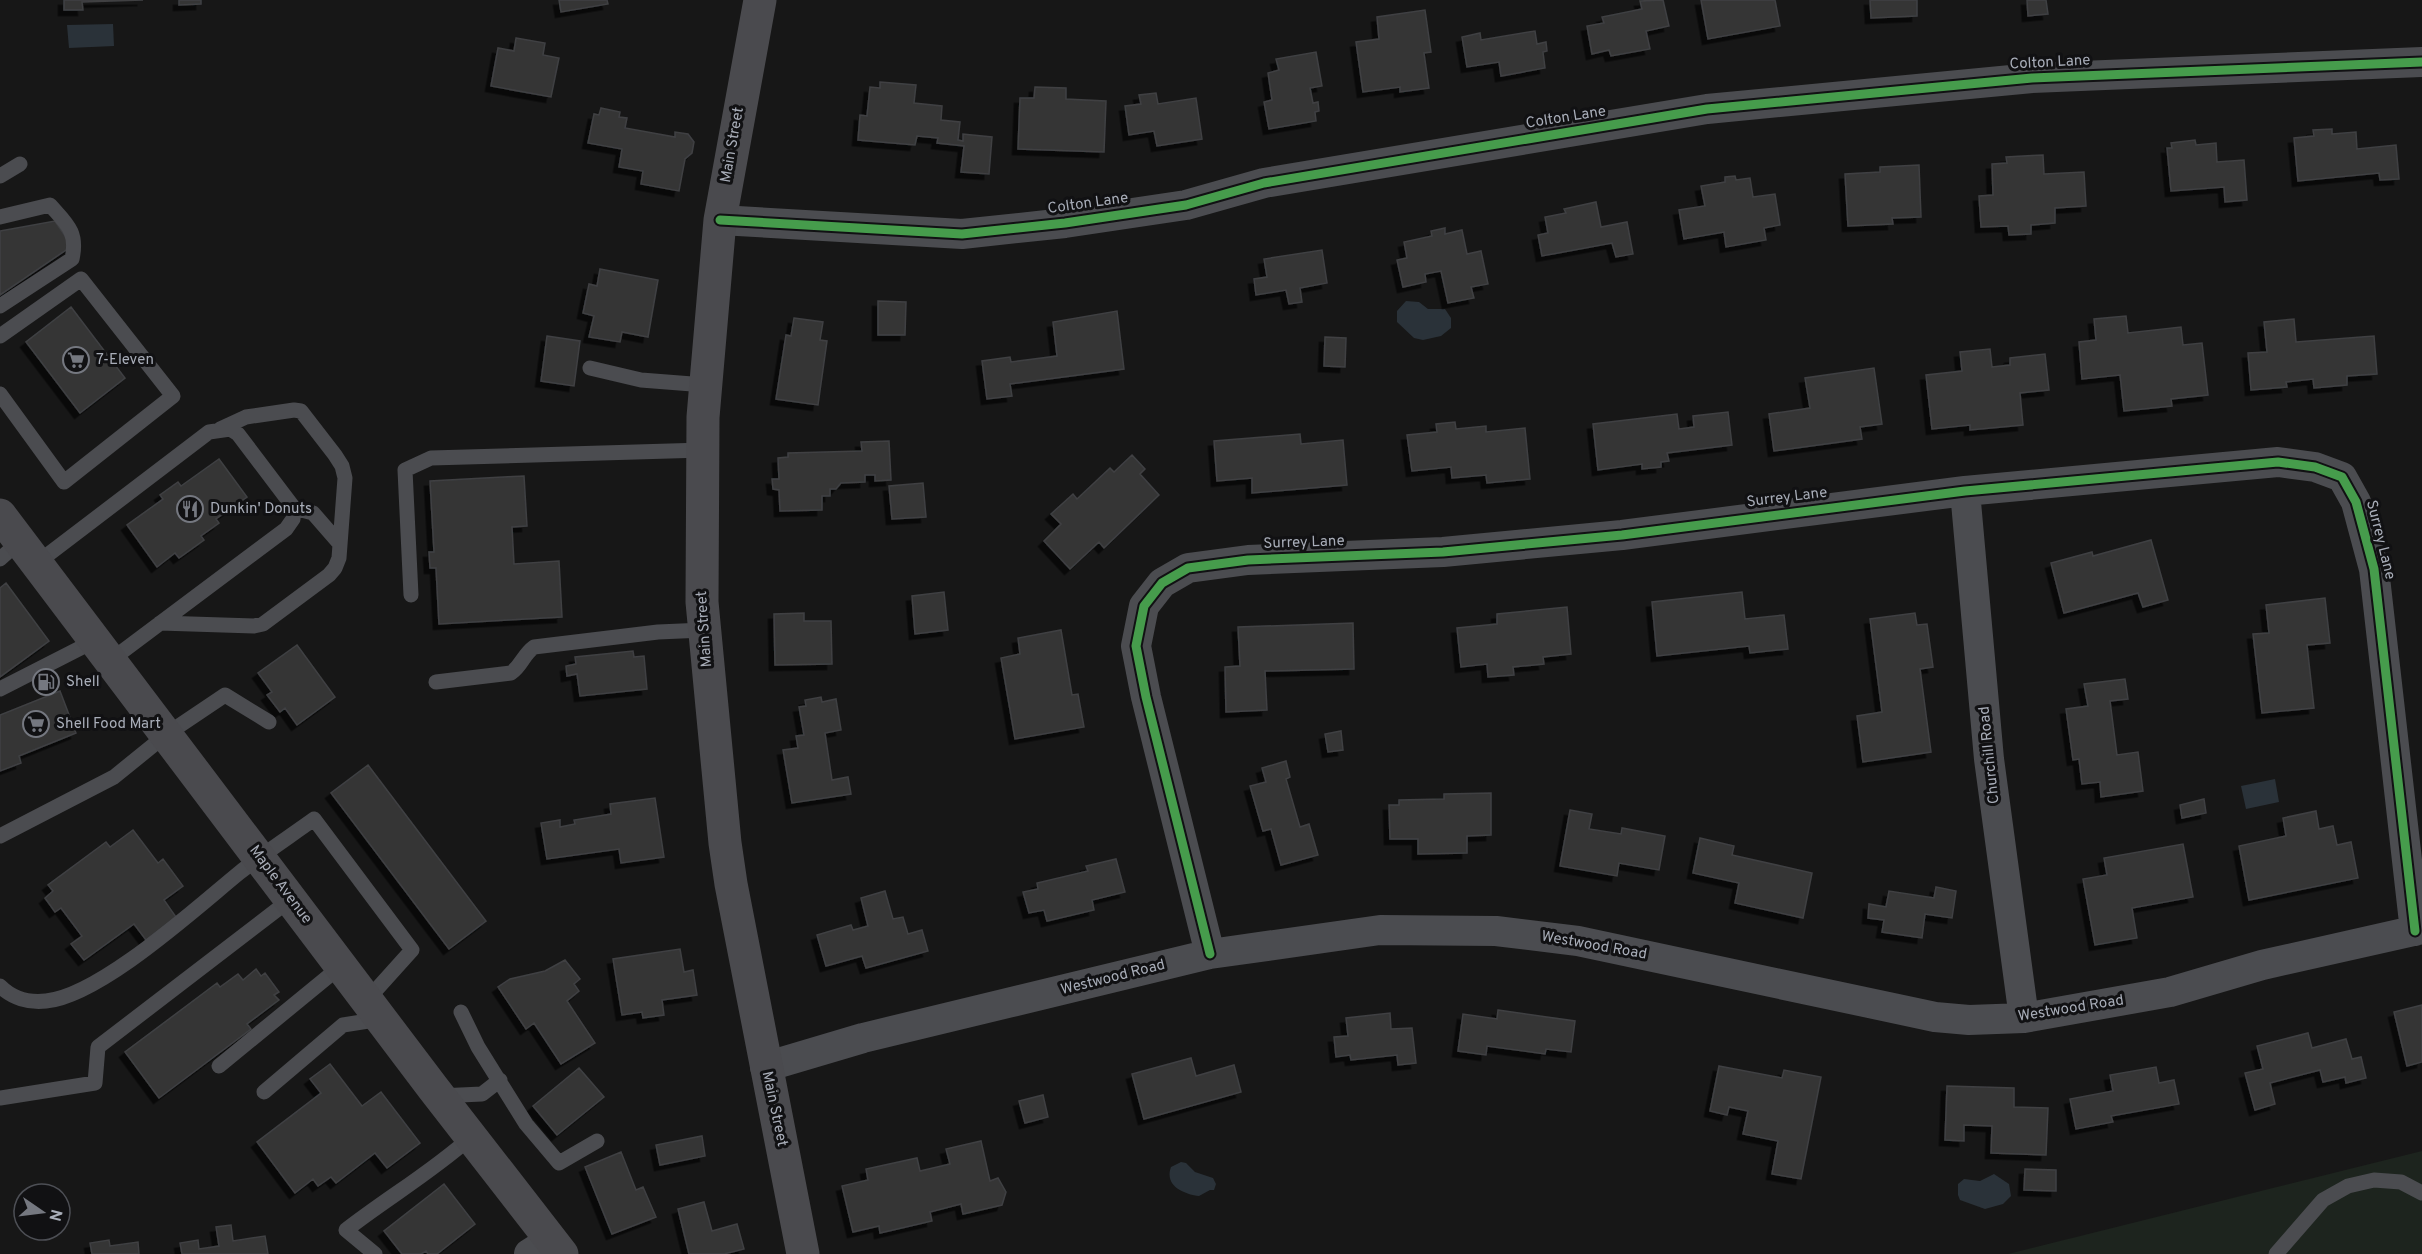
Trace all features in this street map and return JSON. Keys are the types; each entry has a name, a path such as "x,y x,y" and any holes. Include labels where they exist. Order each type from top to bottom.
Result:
{"main road":[{"name":"Main Street","path":"760,0 720,220 703,417 702,602 726,854 802,1254"},
{"name":"Maple Avenue","path":"0,515 19,554 103,650 167,734 471,1137 547,1249"}],"street":[{"name":"Colton Lane","path":"720,220 962,234 1065,223 1186,205 1264,183 1707,109 2032,78 2422,62"},
{"name":"Surrey Lane","path":"1210,954 1146,697 1136,646 1144,606 1162,583 1188,568 1239,561 1443,552 1611,536 1965,491 2278,462 2315,467 2342,477 2356,502 2374,569 2419,930"},
{"name":"Churchill Road","path":"1965,491 1989,759 2024,1018"},
{"name":"Westwood Road","path":"765,1066 863,1038 1210,954 1380,930 1496,931 1578,941 1935,1017 1969,1020 2024,1018 2170,992 2262,965 2419,930"}],"lane":[{"path":"0,176 20,164"},
{"path":"0,217 50,205 69,225 76,243 72,260 0,306"},
{"path":"0,336 81,279 172,396 64,482 0,394"},
{"path":"590,368 641,380 705,385"},
{"path":"19,554 209,432 246,417 301,411 342,466 345,478 339,558 329,575 263,624 254,626 160,623"},
{"path":"220,429 230,429 238,434 294,508 313,513 340,544"},
{"path":"411,595 405,470 431,458 704,450"},
{"path":"0,689 103,650 160,623 286,529 293,519 294,508"},
{"path":"436,681 511,673 521,666 525,654 534,647 657,632 704,630"},
{"path":"0,836 114,777 167,734 225,695 269,722"},
{"path":"0,986 14,997 30,1001 48,1001 90,985 124,965 260,857 314,819 412,950 374,1009 343,1025 264,1092"},
{"path":"0,1098 95,1083 98,1047 291,899"},
{"path":"219,1066 341,966"},
{"path":"461,1012 478,1047 526,1124 559,1163 597,1140"},
{"path":"439,1096 482,1094 500,1080"},
{"path":"375,1254 346,1230 383,1201 439,1166 471,1137"},
{"path":"2276,1254 2324,1200 2348,1186 2374,1180 2401,1182 2422,1193"}],"shaded area":[{"path":"113,24 114,46 69,48 67,25"},
{"path":"1406,301 1419,302 1428,309 1445,309 1451,318 1451,328 1441,336 1423,340 1414,338 1397,322 1397,311"},
{"path":"2275,779 2279,802 2246,809 2241,786"},
{"path":"2422,1151 2422,1254 2008,1254"},
{"path":"1181,1162 1186,1163 1195,1172 1213,1178 1216,1184 1214,1190 1199,1196 1177,1188 1170,1179 1171,1167"},
{"path":"1994,1174 2009,1184 2011,1196 2003,1204 1985,1209 1960,1200 1958,1184 1964,1179 1980,1181"}],"building":[{"path":"64,0 143,0 82,2 83,10 64,10"},
{"path":"179,0 201,0 201,4 179,5"},
{"path":"559,0 607,0 608,4 561,12"},
{"path":"1663,0 1669,26 1646,31 1650,49 1611,56 1609,50 1592,54 1587,26 1604,23 1602,17 1642,9 1640,1"},
{"path":"1701,0 1775,0 1780,26 1708,39"},
{"path":"1870,0 1917,0 1917,16 1871,18"},
{"path":"2027,0 2046,0 2048,14 2028,16"},
{"path":"1425,10 1431,52 1424,53 1429,88 1400,92 1400,87 1363,92 1356,42 1379,39 1377,17"},
{"path":"1535,31 1537,44 1546,42 1547,51 1543,52 1545,68 1501,76 1499,62 1467,67 1462,37 1480,33 1481,40"},
{"path":"516,38 545,43 543,55 559,58 551,97 491,86 498,48 514,51"},
{"path":"1316,52 1322,86 1310,88 1313,103 1318,102 1319,111 1315,112 1316,121 1269,129 1264,102 1272,100 1268,73 1279,70 1276,59"},
{"path":"880,82 916,85 914,103 942,106 941,120 960,122 958,140 963,141 963,134 992,137 989,174 961,172 964,146 937,143 938,138 917,136 915,145 858,140 860,115 867,116 870,87 880,88"},
{"path":"1035,87 1066,88 1066,99 1106,101 1104,152 1018,149 1020,98 1034,98"},
{"path":"1156,93 1158,104 1196,98 1202,139 1157,146 1154,131 1129,135 1125,106 1141,104 1139,95"},
{"path":"601,108 620,112 619,117 627,118 625,128 675,137 675,132 688,134 694,142 692,153 685,159 679,191 641,184 643,171 619,167 622,149 588,143 594,114 599,115"},
{"path":"2332,129 2332,134 2356,132 2357,149 2396,145 2399,179 2380,180 2379,173 2298,181 2294,138 2314,136 2313,130"},
{"path":"2195,140 2196,145 2216,143 2217,162 2244,160 2247,200 2225,202 2224,187 2171,191 2167,148 2172,148 2171,143"},
{"path":"2043,155 2044,174 2084,172 2086,206 2055,208 2055,223 2031,225 2031,234 2009,235 2008,226 1981,227 1979,196 1993,195 1992,164 2007,163 2006,157"},
{"path":"1919,165 1921,217 1892,218 1893,224 1848,226 1845,174 1880,172 1880,167"},
{"path":"1735,176 1736,180 1750,178 1753,197 1775,194 1780,225 1764,228 1766,240 1726,247 1724,232 1684,239 1679,210 1705,206 1701,186 1725,182 1725,177"},
{"path":"1596,202 1601,227 1627,222 1633,254 1616,257 1612,243 1542,256 1538,235 1548,233 1545,217 1566,213 1564,209"},
{"path":"55,221 72,246 0,295 0,231"},
{"path":"1445,228 1445,234 1462,230 1467,254 1481,251 1488,284 1471,287 1474,298 1448,303 1441,271 1425,274 1426,282 1403,287 1397,260 1407,258 1404,242 1432,236 1431,231"},
{"path":"1322,250 1327,283 1300,288 1302,302 1289,304 1286,290 1256,295 1254,279 1267,277 1264,259"},
{"path":"600,269 658,280 648,337 622,332 620,342 589,337 594,316 583,313 589,284 597,286"},
{"path":"878,301 906,302 905,335 878,335"},
{"name":"7-Eleven","path":"71,307 125,378 80,413 26,342"},
{"path":"1117,311 1124,369 1010,384 1012,396 987,399 982,361 1010,357 1011,362 1057,356 1053,322"},
{"path":"2126,316 2128,333 2181,327 2183,345 2202,343 2208,395 2171,399 2172,406 2124,411 2120,375 2082,379 2079,342 2096,340 2094,319"},
{"path":"794,318 823,322 820,340 827,341 818,405 776,399 786,335 791,336"},
{"path":"2294,319 2296,342 2374,336 2377,374 2347,376 2347,385 2314,388 2313,379 2286,382 2287,387 2251,390 2248,353 2267,352 2264,322"},
{"path":"547,336 580,341 574,386 541,381"},
{"path":"1325,337 1346,338 1345,367 1324,366"},
{"path":"1990,349 1992,367 2010,365 2010,358 2045,354 2049,390 2020,393 2023,425 1970,430 1970,425 1932,429 1926,375 1962,371 1960,352"},
{"path":"1874,368 1882,424 1860,427 1862,439 1774,451 1769,414 1810,408 1805,378"},
{"path":"1728,412 1732,445 1667,453 1669,461 1661,462 1661,467 1642,469 1642,464 1598,470 1593,424 1677,414 1679,429 1694,427 1693,416"},
{"path":"1455,422 1456,429 1486,426 1486,432 1525,428 1530,479 1487,483 1486,475 1452,478 1451,467 1412,471 1407,435 1437,432 1436,424"},
{"path":"1300,434 1301,444 1343,440 1347,485 1252,493 1252,478 1217,481 1214,441"},
{"path":"889,441 891,480 875,481 875,475 865,475 865,482 841,483 836,489 830,489 830,496 822,496 822,510 780,511 779,490 773,489 772,479 779,479 778,458 788,457 788,453 862,451 861,442"},
{"path":"1132,455 1145,469 1140,474 1159,495 1104,548 1099,542 1070,569 1044,541 1061,524 1051,514 1073,494 1077,499 1110,468 1114,472"},
{"name":"Dunkin' Donuts","path":"219,459 247,497 216,519 219,523 201,536 204,540 179,558 175,553 157,567 127,525 163,499 160,495 178,482 181,486"},
{"path":"524,476 527,526 512,527 514,564 559,561 562,617 439,624 436,568 430,568 429,552 434,552 430,481"},
{"path":"923,483 926,517 892,519 889,486"},
{"path":"2151,540 2168,600 2143,607 2138,593 2064,613 2051,563 2092,552 2093,556"},
{"path":"6,583 49,641 0,677 0,588"},
{"path":"944,592 948,630 915,634 912,596"},
{"path":"1742,592 1745,619 1784,615 1788,649 1750,653 1749,646 1657,656 1652,602"},
{"path":"2325,598 2330,643 2307,645 2314,708 2262,713 2253,634 2269,633 2266,605"},
{"path":"1567,607 1571,654 1543,657 1544,664 1513,667 1514,675 1488,677 1487,664 1461,667 1457,628 1497,624 1497,614"},
{"path":"804,613 804,621 831,621 832,664 775,665 774,614"},
{"path":"1915,613 1917,625 1927,624 1933,667 1920,669 1931,752 1863,762 1857,716 1882,712 1870,619"},
{"path":"1353,623 1354,669 1265,671 1267,710 1226,712 1225,667 1240,666 1238,627"},
{"path":"1061,630 1072,695 1078,694 1084,727 1015,739 1001,658 1020,654 1018,638"},
{"path":"297,645 335,697 297,725 285,708 280,712 267,695 272,692 258,673"},
{"path":"633,651 634,657 644,656 647,689 580,696 577,674 567,676 566,666 576,664 575,657"},
{"path":"2125,679 2128,699 2110,701 2117,755 2138,752 2143,791 2101,797 2100,782 2082,784 2079,759 2073,760 2066,709 2088,706 2084,684"},
{"name":"Shell Food Mart","path":"60,691 76,733 19,756 21,763 0,771 0,715"},
{"path":"821,697 822,702 836,699 841,730 825,733 832,780 848,777 851,794 792,803 783,750 798,748 796,736 804,735 799,707 806,706 805,700"},
{"path":"1341,731 1343,750 1328,752 1325,734"},
{"path":"1286,761 1290,777 1286,779 1300,827 1309,824 1318,855 1281,865 1271,829 1263,831 1250,786 1266,782 1262,768"},
{"path":"368,765 486,921 449,949 331,793"},
{"path":"1491,793 1491,835 1467,836 1467,853 1418,854 1418,839 1390,839 1389,805 1399,805 1399,800 1444,799 1444,794"},
{"path":"655,798 664,857 621,863 619,849 547,859 541,823 560,820 560,827 575,824 574,820 611,814 610,804"},
{"path":"2204,799 2206,813 2182,818 2180,805"},
{"path":"1570,810 1592,814 1589,829 1621,834 1622,828 1665,836 1659,870 1619,863 1617,876 1560,866"},
{"path":"2316,811 2319,829 2333,826 2337,845 2351,842 2358,878 2249,900 2239,846 2286,836 2283,818"},
{"path":"133,830 158,863 163,859 183,886 164,900 176,917 146,940 134,924 84,960 71,944 82,936 61,908 55,912 45,898 53,891 48,885 106,842 110,847"},
{"path":"1700,838 1734,846 1732,855 1812,873 1803,918 1735,903 1739,883 1693,873"},
{"path":"2183,844 2193,897 2132,908 2137,938 2095,945 2083,879 2107,875 2104,858"},
{"path":"1116,859 1125,892 1092,900 1094,910 1047,921 1044,910 1029,913 1023,892 1038,889 1037,883 1088,871 1086,866"},
{"path":"1936,887 1956,891 1952,918 1925,914 1922,938 1882,932 1884,920 1868,918 1869,904 1886,907 1889,891 1934,898"},
{"path":"885,891 893,919 903,917 908,934 922,930 928,951 866,968 862,956 826,966 817,935 851,925 853,930 868,926 861,898"},
{"path":"680,949 684,972 693,970 697,995 662,1000 664,1015 643,1018 642,1012 622,1015 613,959"},
{"path":"565,960 580,979 574,984 579,991 567,1001 595,1043 561,1064 534,1023 526,1029 498,987 510,979 545,971"},
{"path":"256,969 261,976 265,973 279,992 274,995 279,1000 247,1024 251,1029 159,1098 125,1052 217,983 220,987 238,974 243,980"},
{"path":"2422,1005 2422,1062 2407,1066 2394,1012"},
{"path":"1498,1010 1575,1021 1571,1052 1546,1049 1545,1054 1487,1046 1486,1055 1458,1051 1463,1014 1497,1019"},
{"path":"1390,1013 1391,1029 1412,1028 1416,1063 1398,1065 1397,1055 1351,1060 1350,1055 1336,1057 1334,1037 1348,1036 1346,1018"},
{"path":"2308,1033 2312,1048 2346,1039 2352,1059 2361,1057 2366,1078 2346,1083 2345,1077 2323,1082 2320,1070 2270,1083 2275,1104 2255,1110 2245,1073 2263,1069 2257,1046"},
{"path":"1191,1058 1196,1076 1234,1065 1241,1092 1144,1119 1132,1074"},
{"path":"330,1064 362,1106 381,1092 420,1143 387,1168 375,1153 336,1183 331,1177 318,1186 313,1179 295,1193 257,1142 321,1093 310,1079"},
{"path":"1719,1066 1782,1078 1784,1070 1821,1077 1801,1179 1772,1174 1778,1141 1743,1134 1748,1111 1729,1107 1727,1115 1710,1111"},
{"path":"2156,1067 2159,1083 2174,1080 2179,1104 2111,1116 2113,1122 2076,1129 2070,1099 2113,1091 2110,1075"},
{"path":"579,1068 604,1097 557,1135 533,1106"},
{"path":"1947,1086 2014,1088 2014,1107 2048,1108 2046,1155 1991,1153 1992,1126 1964,1125 1964,1141 1945,1140"},
{"path":"1043,1095 1048,1117 1025,1123 1019,1101"},
{"path":"702,1136 705,1156 660,1165 656,1145"},
{"path":"981,1141 990,1181 998,1178 1006,1192 1002,1205 963,1214 961,1204 930,1212 932,1221 880,1233 879,1226 853,1232 842,1186 868,1180 866,1169 917,1158 920,1171 950,1164 946,1149"},
{"path":"621,1152 636,1190 643,1187 656,1217 612,1234 585,1167"},
{"path":"2025,1169 2056,1170 2056,1191 2024,1190"},
{"path":"444,1184 475,1224 437,1254 428,1254 426,1251 421,1254 402,1254 384,1231"},
{"path":"704,1202 712,1231 737,1224 744,1249 724,1254 689,1254 678,1209"},
{"path":"231,1225 233,1241 265,1236 268,1254 182,1254 180,1243 198,1240 199,1249 219,1246 216,1227"},
{"path":"109,1240 110,1246 138,1242 139,1254 92,1254 90,1243"}],"cycle path":[{"path":"720,220 962,234 1065,223 1186,205 1264,183 1707,109 2032,78 2422,62"},
{"path":"1210,954 1146,697 1136,646 1144,606 1162,583 1188,568 1248,560 1443,552 1622,535 1965,491 2278,462 2315,467 2342,477 2356,502 2374,569 2415,931"}],"place":[{"name":"7-Eleven","path":"76,360"},
{"name":"Dunkin' Donuts","path":"190,509"},
{"name":"Shell","path":"46,682"},
{"name":"Shell Food Mart","path":"36,724"}]}
